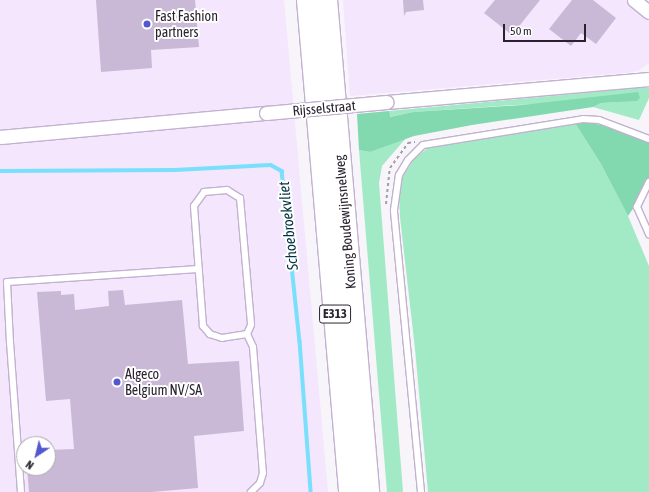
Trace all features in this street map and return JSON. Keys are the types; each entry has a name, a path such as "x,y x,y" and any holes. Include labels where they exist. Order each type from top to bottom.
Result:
{"highway":[{"name":"Koning Boudewijnsnelweg","path":"308,0 350,492"},
{"name":"Koning Boudewijnsnelweg","path":"326,0 368,492"}],"street":[{"path":"634,0 649,12"},
{"name":"Rijsselstraat","path":"0,138 649,79"}],"lane":[{"path":"421,492 394,210 399,174 408,160 423,145 583,119 599,120 649,139"},
{"path":"649,182 637,207 649,234"},
{"path":"247,334 222,338 210,334 203,326 194,206 204,192 227,190 240,198 251,325 247,334 253,347 263,473 260,483 251,492"},
{"path":"21,492 7,282 199,269"}],"path":[{"path":"386,209 390,168 408,143 416,142"}],"shaded area":[{"path":"0,0 284,0 328,492 0,492"},
{"path":"343,0 639,0 649,17 649,63 638,71 625,73 350,96"}],"green space":[{"path":"649,88 649,98 639,120 593,107 601,103 637,101 515,105 413,112 389,117 389,111"},
{"path":"638,92 640,98 637,101 601,103 593,107 472,125 414,136 370,152 359,150 357,114 389,111 390,117 413,112 522,105"},
{"path":"583,122 608,126 649,142 649,185 628,216 601,164 575,123"},
{"path":"575,123 601,164 628,216 649,266 649,492 428,492 415,349 400,217 399,194 402,178 414,159 429,147"},
{"path":"406,138 382,166 379,183 403,492 387,492 359,150 370,152"}],"building":[{"name":"Fast Fashion partners","path":"96,0 195,0 199,47 151,50 152,68 101,72"},
{"path":"403,0 423,0 424,10 406,12 404,16"},
{"path":"495,0 540,0 512,35 484,13"},
{"path":"572,0 593,0 616,18 596,44 581,33 571,46 549,29"},
{"name":"Algeco Belgium NV/SA","path":"123,290 125,305 182,300 188,364 239,361 244,431 194,436 198,488 152,492 29,492 28,476 56,476 56,450 74,449 70,399 46,401 37,292 61,291 61,295 74,294 75,310 109,306 108,291"}],"waterway":[{"name":"Schoebroekvliet","path":"0,171 175,170 271,165 282,171 300,341 311,492"}],"place":[{"name":"Fast Fashion partners","path":"147,24"},
{"name":"Algeco Belgium NV/SA","path":"117,382"}]}
